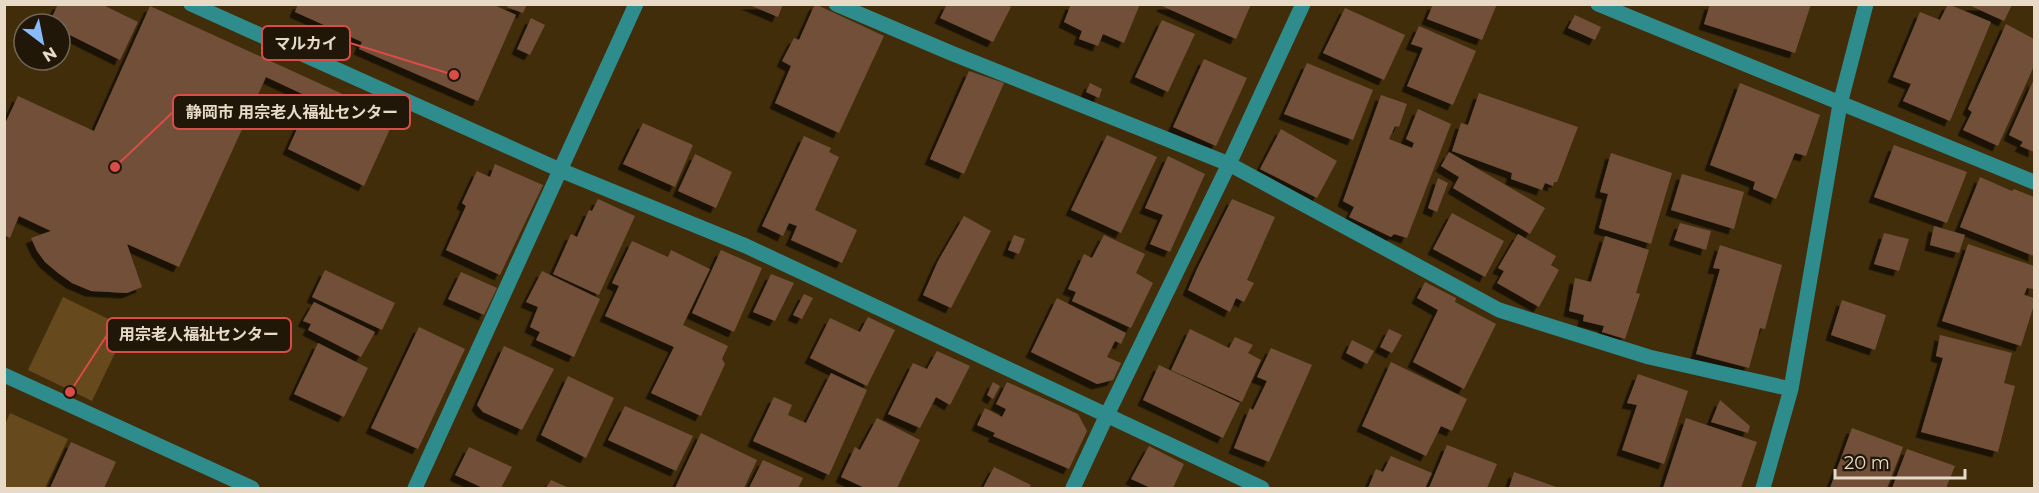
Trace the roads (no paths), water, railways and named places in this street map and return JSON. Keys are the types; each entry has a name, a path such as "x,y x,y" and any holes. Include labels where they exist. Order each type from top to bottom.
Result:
{"street":[{"path":"191,4 560,170 746,246 1262,489"},
{"path":"415,489 636,4"},
{"path":"836,4 951,53 1229,164 1499,310 1649,357 1791,389"},
{"path":"1073,489 1303,4"},
{"path":"1598,4 2034,182"},
{"path":"1763,489 1791,389 1840,104 1866,4"},
{"path":"4,375 252,489"}],"place":[{"name":"マルカイ","path":"454,75"},
{"name":"静岡市 用宗老人福祉センター","path":"115,167"},
{"name":"用宗老人福祉センター","path":"70,392"}]}
